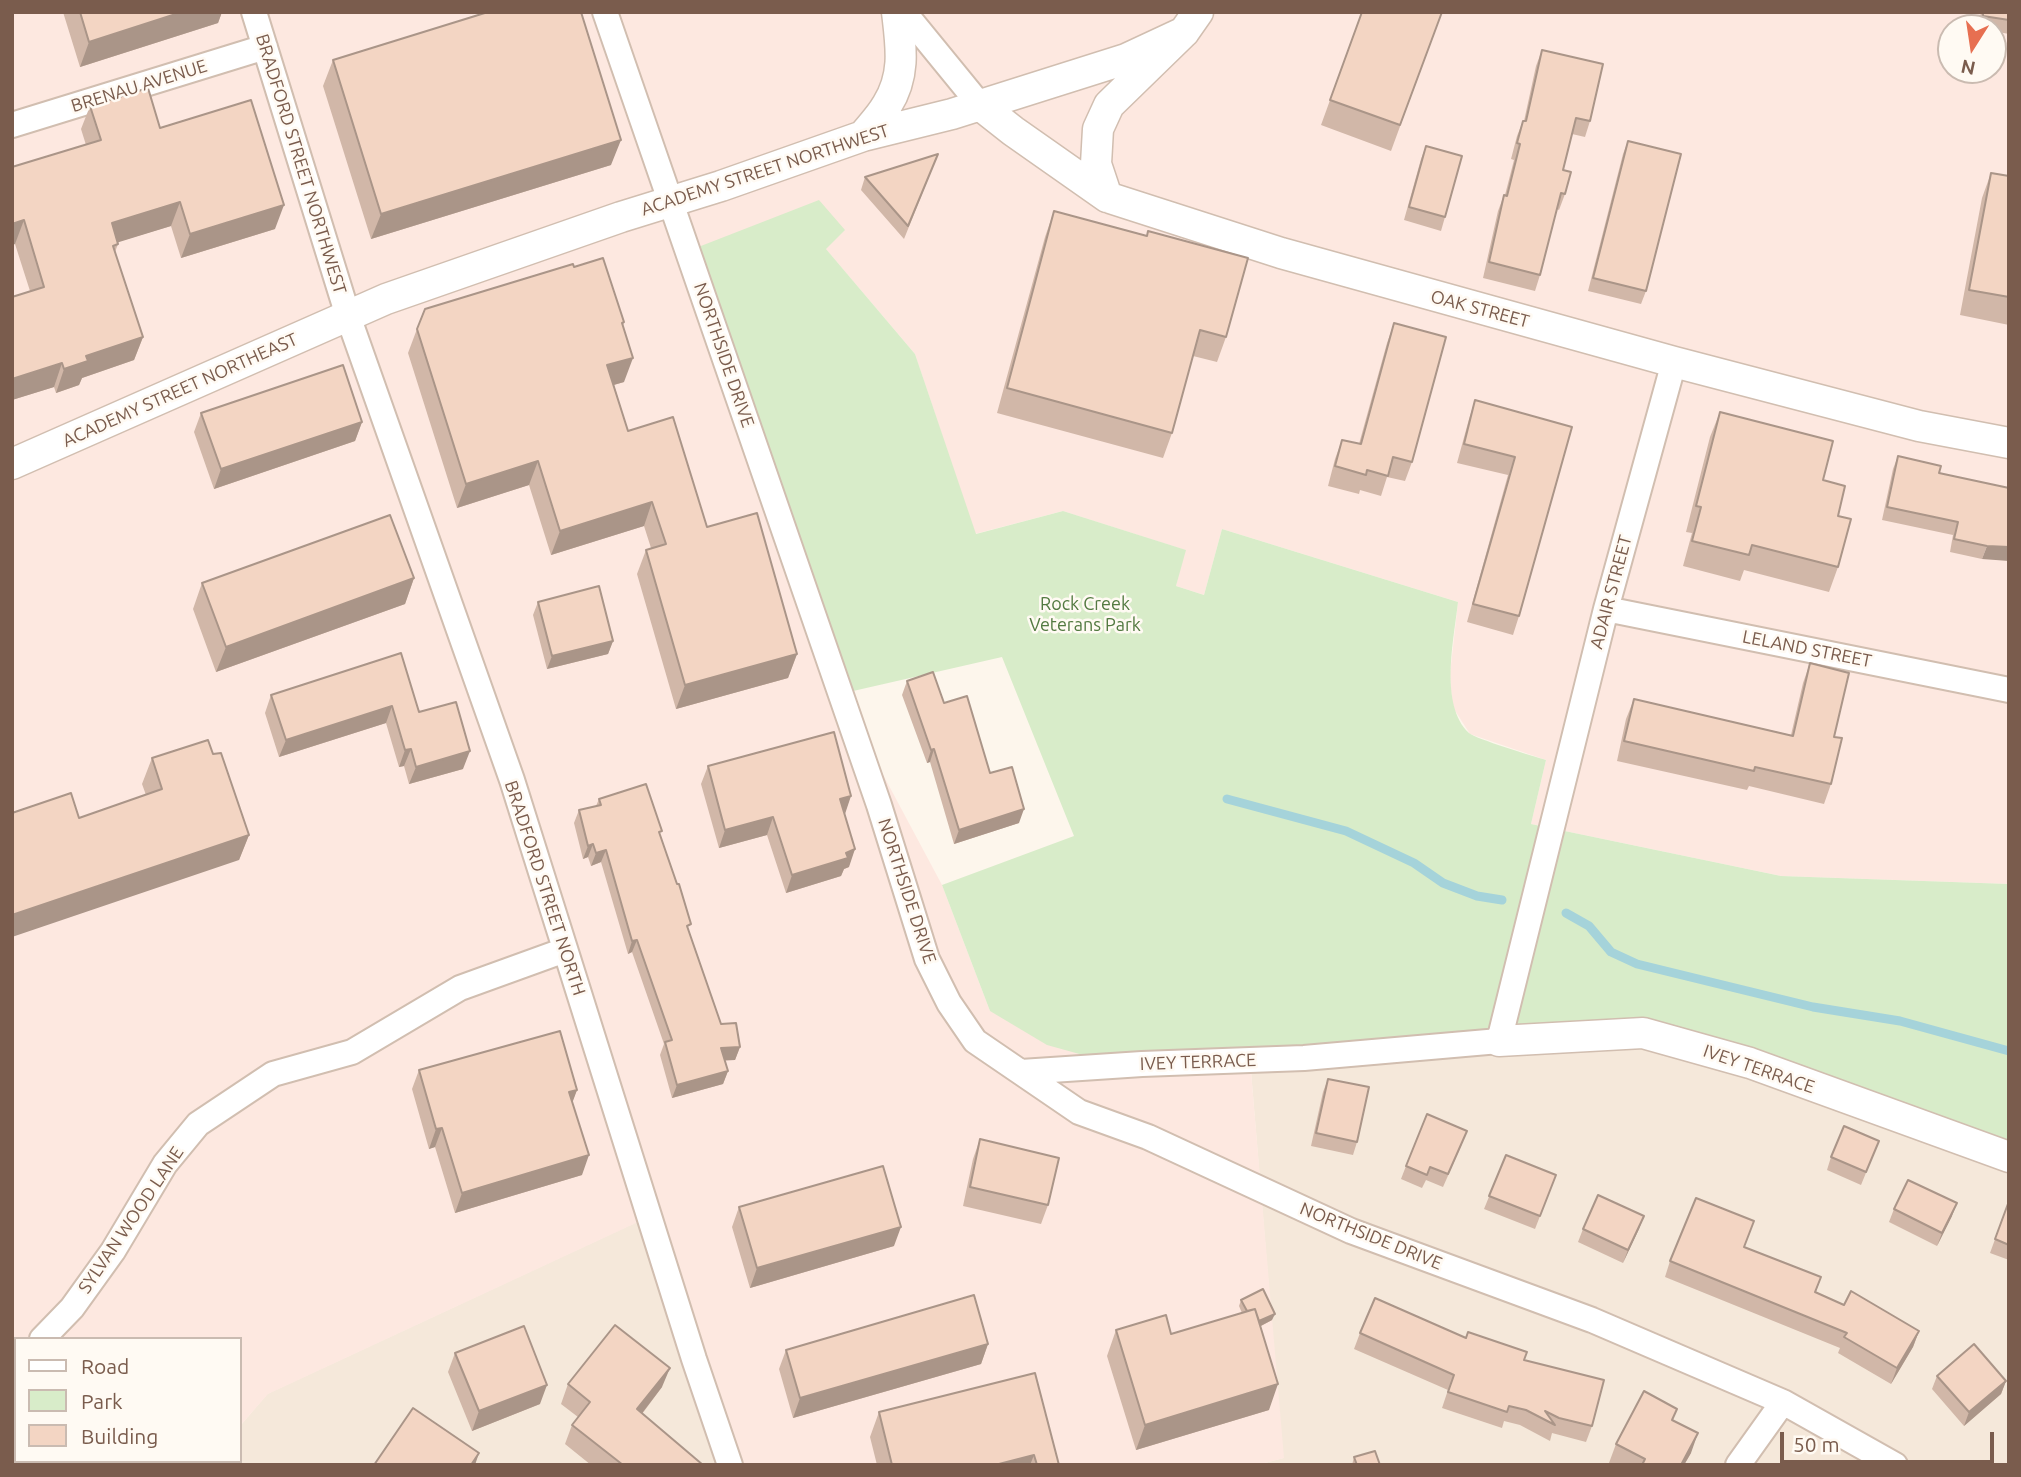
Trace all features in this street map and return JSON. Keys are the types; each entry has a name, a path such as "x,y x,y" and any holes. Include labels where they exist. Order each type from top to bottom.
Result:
{"street":[{"name":"BRADFORD STREET NORTHWEST","path":"254,12 348,316"},
{"name":"NORTHSIDE DRIVE","path":"605,12 879,805 927,959 949,1003 975,1041 1079,1112 1147,1137 1350,1231 1591,1320 1783,1402 1895,1465"},
{"path":"863,136 887,106 899,82 902,66 897,12"},
{"path":"904,12 981,105"},
{"name":"ACADEMY STREET NORTHWEST","path":"348,316 386,299 605,222 863,136 981,105 1126,59 1191,22"},
{"path":"1107,198 1096,164 1098,129 1109,105 1191,22"},
{"name":"BRENAU AVENUE","path":"12,125 265,47"},
{"name":"OAK STREET","path":"981,105 1107,198 1281,253 1674,362 1919,426 2009,443"},
{"name":"ACADEMY STREET NORTHEAST","path":"12,464 348,316"},
{"name":"BRADFORD STREET NORTH","path":"348,316 512,780 730,1465"},
{"name":"ADAIR STREET","path":"1499,1041 1606,609 1674,362"},
{"name":"LELAND STREET","path":"1606,609 2009,690"},
{"name":"SYLVAN WOOD LANE","path":"45,1337 72,1308 113,1251 165,1164 198,1124 273,1074 352,1052 460,988 565,950"},
{"name":"IVEY TERRACE","path":"1021,1072 1304,1058 1643,1032 1750,1063 2009,1157"},
{"path":"1738,1465 1783,1402"}],"shaded area":[{"path":"12,12 2009,12 2009,884 1781,876 1531,824 1546,760 1470,734 1452,706 1450,674 1458,602 1222,529 1204,595 1176,586 1185,550 1063,511 975,534 915,354 825,248 819,200 840,694 942,885 990,1011 1250,1060 1284,1458 1257,1465 727,1465 651,1216 268,1394 242,1424 242,1337 14,1337 14,1463 208,1463 12,1465"},
{"path":"1643,1033 2009,1157 2009,1465 1257,1465 1283,1458 1250,1060"},
{"path":"652,1215 727,1465 207,1465 242,1463 242,1424 267,1394"}],"green space":[{"name":"Rock Creek Veterans Park","path":"819,200 845,230 826,249 915,354 976,534 1063,511 1186,550 1176,586 1204,595 1222,529 1458,602 1451,671 1454,706 1460,721 1474,736 1546,760 1531,824 1781,876 2009,884 2009,1157 1643,1033 1119,1065 1047,1045 990,1011 942,885 1074,836 1002,657 840,694 688,251"}],"building":[{"path":"80,12 182,12 89,42"},
{"path":"488,12 581,12 621,140 381,214 333,60"},
{"path":"1362,12 1442,12 1400,125 1330,100"},
{"path":"2009,12 2009,20 2007,14 1983,14"},
{"path":"1542,50 1603,64 1590,121 1576,118 1563,170 1571,172 1565,194 1561,193 1540,275 1489,262"},
{"path":"148,88 160,128 251,100 284,205 190,234 180,202 112,223 118,244 113,246 143,337 86,356 88,361 64,369 62,363 12,379 12,297 44,287 24,220 12,224 12,167 101,140 90,106"},
{"path":"1628,141 1681,154 1646,291 1593,278"},
{"path":"1426,146 1462,156 1445,217 1409,207"},
{"path":"938,154 908,226 865,177"},
{"path":"1991,173 2009,176 2009,297 1969,290"},
{"path":"1054,211 1147,236 1148,231 1248,258 1226,337 1200,330 1172,433 1007,388"},
{"path":"603,258 633,358 607,365 628,431 673,417 707,527 757,513 797,654 685,685 646,550 666,544 652,502 560,531 538,461 466,484 417,329 425,309 573,264 574,267"},
{"path":"1394,323 1446,337 1412,462 1393,457 1388,476 1367,470 1366,475 1335,466 1342,440 1361,444"},
{"path":"343,365 362,422 221,469 201,413"},
{"path":"1475,400 1572,427 1519,616 1473,604 1515,457 1464,444"},
{"path":"1720,412 1833,441 1823,480 1845,486 1838,516 1851,519 1838,567 1752,545 1749,555 1692,541 1701,507 1696,506"},
{"path":"1898,456 1941,466 1939,473 2009,488 2009,547 1987,546 1954,539 1958,522 1887,507"},
{"path":"390,515 414,578 226,647 202,583"},
{"path":"599,586 613,641 552,656 538,602"},
{"path":"401,653 419,712 456,702 470,751 416,767 411,749 405,750 392,706 286,740 271,695"},
{"path":"1810,663 1849,673 1834,737 1842,738 1831,784 1755,767 1754,771 1624,741 1634,699 1793,736"},
{"path":"933,672 944,703 967,696 990,773 1012,767 1024,809 959,830 934,749 931,750 907,681"},
{"path":"834,732 851,796 840,799 855,849 846,853 848,858 792,875 773,817 725,830 708,766"},
{"path":"208,740 213,754 221,753 249,835 12,915 12,813 71,793 79,818 162,789 152,758"},
{"path":"646,784 662,831 659,832 691,924 687,926 721,1024 736,1023 740,1047 721,1048 728,1071 677,1085 665,1042 672,1040 637,940 632,941 606,850 596,853 593,844 588,846 579,810 601,805 599,799"},
{"path":"560,1031 577,1090 569,1092 589,1155 462,1193 442,1128 436,1129 419,1070"},
{"path":"1328,1079 1369,1087 1357,1142 1316,1133"},
{"path":"1427,1114 1467,1131 1448,1174 1430,1167 1427,1175 1406,1166"},
{"path":"1844,1126 1879,1141 1866,1172 1831,1157"},
{"path":"980,1139 1059,1158 1048,1205 970,1187"},
{"path":"1506,1155 1556,1175 1540,1216 1489,1196"},
{"path":"883,1166 901,1227 757,1268 739,1207"},
{"path":"1908,1180 1957,1203 1942,1233 1894,1209"},
{"path":"1598,1195 1644,1216 1628,1250 1583,1229"},
{"path":"1696,1198 1754,1221 1744,1247 1821,1277 1815,1292 1844,1305 1851,1291 1919,1331 1897,1368 1844,1337 1847,1333 1670,1261"},
{"path":"2009,1201 2009,1245 1995,1239"},
{"path":"1263,1289 1275,1314 1259,1321 1255,1309 1247,1311 1241,1300"},
{"path":"974,1295 988,1344 800,1398 786,1350"},
{"path":"1375,1298 1466,1338 1468,1332 1527,1352 1524,1360 1604,1380 1592,1426 1559,1418 1545,1411 1555,1425 1526,1410 1509,1406 1507,1412 1448,1392 1454,1375 1360,1333"},
{"path":"1255,1309 1278,1384 1145,1425 1116,1330 1166,1315 1171,1334"},
{"path":"615,1325 670,1368 637,1409 703,1465 623,1465 572,1425 590,1402 568,1384"},
{"path":"524,1326 547,1385 479,1411 455,1353"},
{"path":"1974,1344 2006,1381 1969,1412 1937,1376"},
{"path":"1035,1373 1059,1465 1037,1465 1034,1455 995,1465 892,1465 879,1412"},
{"path":"1644,1391 1677,1409 1672,1420 1698,1433 1681,1465 1642,1465 1645,1459 1616,1444"},
{"path":"413,1408 479,1453 471,1465 374,1465"},
{"path":"1375,1451 1380,1465 1357,1465 1354,1457"}],"waterway":[{"path":"1227,799 1346,831 1414,863 1443,883 1477,896 1502,900"},
{"path":"1566,913 1589,926 1611,952 1637,964 1813,1007 1900,1021 2009,1051"}]}
